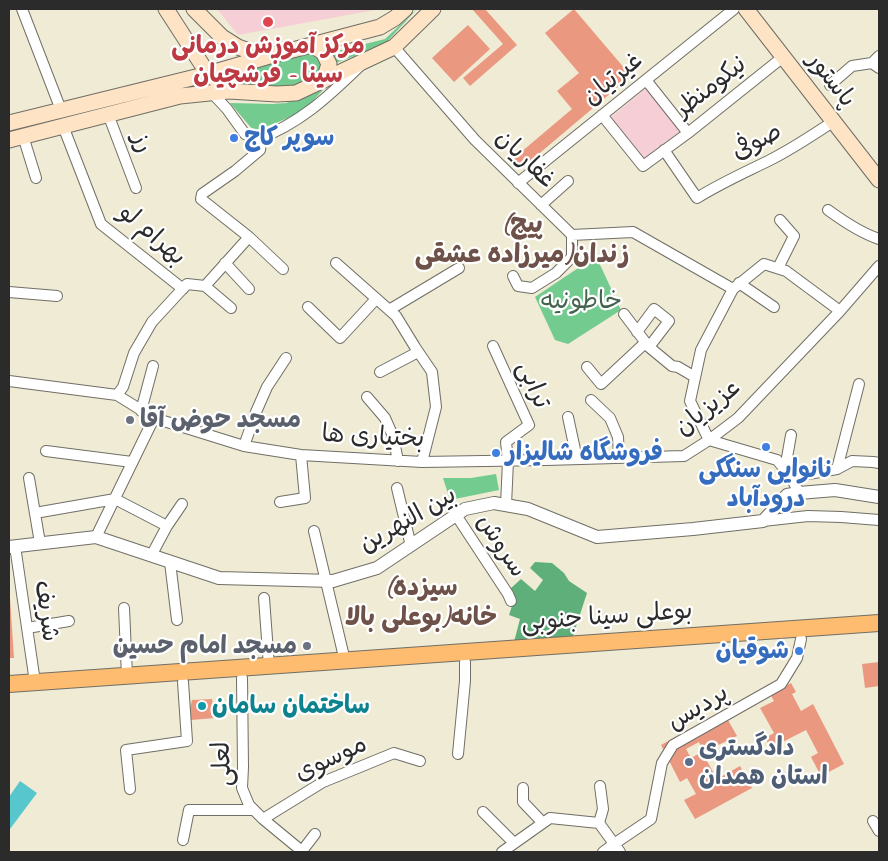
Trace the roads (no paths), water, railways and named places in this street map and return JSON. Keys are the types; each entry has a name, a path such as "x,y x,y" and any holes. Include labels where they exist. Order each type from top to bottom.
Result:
{"main road":[{"path":"166,9 208,74 229,91"},
{"path":"194,9 222,37 238,47 266,57"},
{"path":"9,123 208,74 380,27 405,9"},
{"path":"16,138 180,96 229,91 277,94 296,93 394,47 433,9"},
{"name":"پاستور","path":"746,9 879,180"},
{"path":"311,45 323,52 329,64 324,80"},
{"name":"بوعلی سینا جنوبی","path":"9,684 879,623"},
{"name":"بوعلی سینا جنوبی","path":"9,694 879,634"}],"street":[{"path":"22,9 61,110"},
{"name":"غیرتیان","path":"518,183 734,9"},
{"name":"غفاریان","path":"394,47 475,140 572,235"},
{"name":"نیکومنظر","path":"602,115 643,166 688,133 783,57"},
{"path":"212,93 227,109 245,134 256,140 273,133 306,114 368,59"},
{"path":"830,85 852,66 877,62"},
{"path":"646,80 688,133"},
{"name":"رز","path":"108,114 136,188"},
{"name":"صوفی","path":"664,150 697,198 722,183 771,160 834,121"},
{"name":"بهرام لو","path":"63,126 102,224 183,289"},
{"path":"16,138 36,178"},
{"path":"262,138 260,150 235,171 202,194 201,199 249,236 283,269"},
{"path":"541,205 568,181"},
{"path":"828,210 844,221 879,239"},
{"path":"778,268 794,236 780,220"},
{"path":"513,276 518,286 532,288 556,273 572,257 572,235 633,232 774,307"},
{"path":"205,286 249,236"},
{"path":"225,263 248,290"},
{"path":"336,263 396,316 432,372 436,407 422,462"},
{"path":"799,493 788,473 777,460 708,440 690,401 701,350 736,286 764,264 786,271 840,310"},
{"name":"عزیزیان","path":"508,461 684,456 738,418 879,266"},
{"path":"389,310 459,268"},
{"path":"116,395 123,387 134,353 152,322 187,284 205,286 231,308"},
{"path":"9,292 56,296"},
{"path":"308,308 340,338 376,299"},
{"path":"587,367 601,384 647,345 669,321 654,309 637,332"},
{"path":"624,314 647,345 672,366 678,367 696,377"},
{"name":"ترابی","path":"493,346 530,425 506,442 508,461"},
{"path":"380,372 418,352"},
{"path":"244,446 266,387 286,358"},
{"path":"142,410 153,366"},
{"name":"بختیاری ها","path":"9,381 116,395 154,418 244,446 301,455 398,461 508,461"},
{"path":"837,469 859,384"},
{"path":"367,397 385,418 393,436 398,461"},
{"path":"590,400 610,418 618,437 619,458"},
{"path":"568,416 577,460"},
{"path":"96,537 154,418"},
{"path":"788,473 791,435"},
{"path":"46,450 132,462"},
{"path":"280,502 305,498 301,455"},
{"path":"506,505 508,461"},
{"path":"788,473 837,469 852,461 879,463"},
{"path":"29,478 40,543"},
{"path":"397,488 411,546"},
{"path":"763,521 787,496 799,493 835,490 879,497"},
{"path":"35,513 115,499 167,526"},
{"name":"بین النهرین","path":"12,547 96,537 219,578 333,581 377,568 465,509 494,503 528,509 596,537 763,521"},
{"path":"151,556 167,526 182,504"},
{"name":"سروش","path":"456,515 511,601"},
{"path":"763,521 808,516 879,520"},
{"path":"314,531 345,660"},
{"name":"شریف","path":"12,547 35,682"},
{"path":"170,562 177,620"},
{"path":"264,598 269,666"},
{"path":"124,608 127,676"},
{"path":"27,628 69,621"},
{"name":"پردیس","path":"603,852 617,848 652,819 662,763 673,745 781,684 797,658 801,639"},
{"path":"458,754 465,662"},
{"name":"لعلی","path":"242,678 242,788 248,805 303,852"},
{"path":"130,789 126,750 187,741 183,682"},
{"name":"موسوی","path":"263,819 323,782 394,753 420,761"},
{"path":"599,823 603,809 600,786"},
{"path":"523,788 523,802 543,824"},
{"path":"183,840 189,810 253,810"},
{"path":"483,812 514,844"},
{"path":"502,852 550,818 599,823 617,848"},
{"path":"873,821 879,831"},
{"path":"303,852 315,834"}],"water":[{"path":"20,781 37,793 10,829 9,797"}],"place":[{"name":"مرکز آموزش درمانی سینا - فرشچیان","path":"268,22"},
{"name":"سوپر کاج","path":"234,138"},
{"name":"مسجد حوض آقا","path":"130,420"},
{"name":"نانوایی سنگکی درودآباد","path":"766,447"},
{"name":"فروشگاه شالیزار","path":"496,453"},
{"name":"مسجد امام حسین","path":"307,646"},
{"name":"شوقیان","path":"799,651"},
{"name":"ساختمان سامان","path":"202,706"},
{"name":"دادگستری استان همدان","path":"689,762"}],"district":[{"name":"(پیچ زندان(میرزاده عشقی","path":"522,240"},
{"name":"(سیزده خانه(بوعلی بالا","path":"421,603"}],"park label":[{"name":"خاطونیه","path":"581,301"}]}
